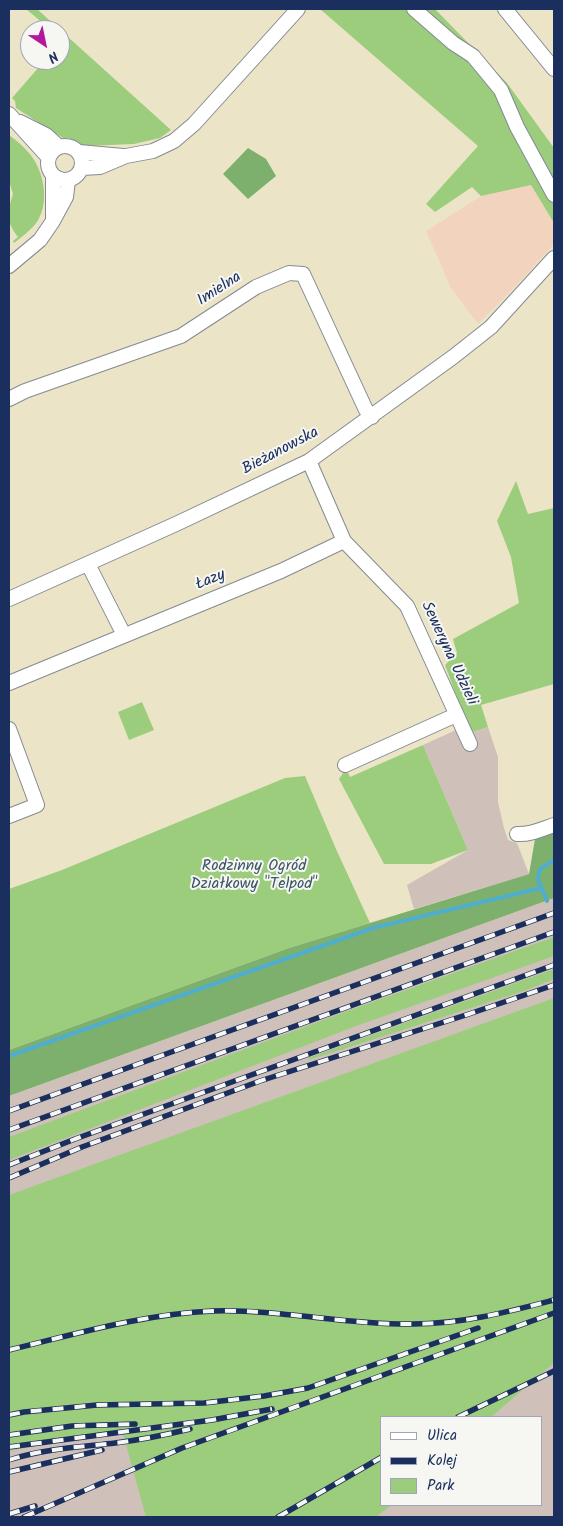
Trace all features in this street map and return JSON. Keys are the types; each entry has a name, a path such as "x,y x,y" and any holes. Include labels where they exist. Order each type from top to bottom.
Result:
{"street":[{"path":"82,168 100,167 126,156 154,151 174,141 194,124 298,9"},
{"path":"414,9 453,43 473,56 502,90 517,127 554,195"},
{"path":"505,9 554,69"},
{"path":"11,116 46,135 59,147"},
{"path":"11,116 48,157"},
{"path":"53,176 60,180 68,180 79,174 82,168 82,159 79,152 73,147 59,147 52,151 48,157 48,164 53,176 53,221"},
{"path":"79,152 126,156"},
{"path":"9,266 40,240 66,198 68,180"},
{"name":"Bieżanowska","path":"9,599 309,461 372,417 491,327 554,258"},
{"name":"Imielna","path":"9,399 25,391 181,336 256,287 289,273 304,274 366,410 372,417"},
{"path":"309,461 344,541"},
{"name":"Łazy","path":"9,683 281,571 344,541"},
{"name":"Seweryna Udzieli","path":"344,541 407,606 470,744"},
{"path":"88,564 124,635"},
{"path":"345,765 456,715"},
{"path":"9,729 37,805 9,816"},
{"path":"516,834 534,832 554,825"}],"shaded area":[{"path":"531,185 554,223 554,244 478,324 451,288 426,231 481,196"},
{"path":"488,727 498,757 498,802 504,828 508,840 517,843 529,874 414,909 407,885 468,850 423,745 456,730 462,736"},
{"path":"554,898 554,1517 9,1517 9,1096"}],"green space":[{"path":"26,9 37,9 49,20 39,20"},
{"path":"320,9 435,9 507,83 554,148 554,223 531,185 481,196 472,187 435,212 426,204 478,146"},
{"path":"70,39 171,130 160,138 134,144 84,146 69,138 63,138 16,108 15,101 12,98 36,70 70,70"},
{"path":"9,135 34,160 44,186 43,205 37,222 14,243 13,241 18,237 11,226 8,216 13,194 9,181"},
{"path":"248,148 266,159 276,176 248,199 223,174"},
{"path":"516,481 528,514 554,508 554,684 481,705 488,727 470,733 445,665 457,653 453,639 519,603 511,557 497,521"},
{"path":"142,702 154,730 129,740 118,712"},
{"path":"423,745 468,850 431,864 384,864 339,779 346,769 350,777"},
{"name":"Rodzinny Ogród Działkowy \"Telpod\"","path":"305,776 370,923 289,948 9,1050 9,889 62,870 285,778"},
{"path":"554,832 554,898 9,1096 9,1050 289,948 529,874 535,839"},
{"path":"554,937 554,956 356,1026 9,1160 9,1137 350,1010"},
{"path":"554,969 554,979 524,991 309,1060 308,1058"},
{"path":"554,998 554,1363 492,1416 380,1416 380,1506 390,1506 376,1517 146,1517 122,1430 9,1451 9,1195"}],"waterway":[{"path":"547,901 538,877 540,869 554,860"},
{"path":"9,1056 373,928 541,888"}],"railway":[{"path":"9,1111 554,913"},
{"path":"9,1130 554,932"},
{"path":"9,1165 75,1139 554,965"},
{"path":"9,1178 82,1147 260,1081 554,985"},
{"path":"9,1350 135,1320 187,1313 213,1311 263,1312 363,1322 413,1324 449,1322 519,1309 554,1300"},
{"path":"24,1517 182,1448 554,1313"},
{"path":"9,1415 97,1405 204,1403 264,1396 308,1388 478,1328"},
{"path":"460,1416 554,1371"},
{"path":"9,1447 212,1420 272,1409"},
{"path":"9,1435 72,1426 135,1424"},
{"path":"9,1460 48,1451 134,1440 190,1429"},
{"path":"9,1472 102,1450"},
{"path":"278,1517 380,1458"},
{"path":"9,1514 35,1506"}]}
